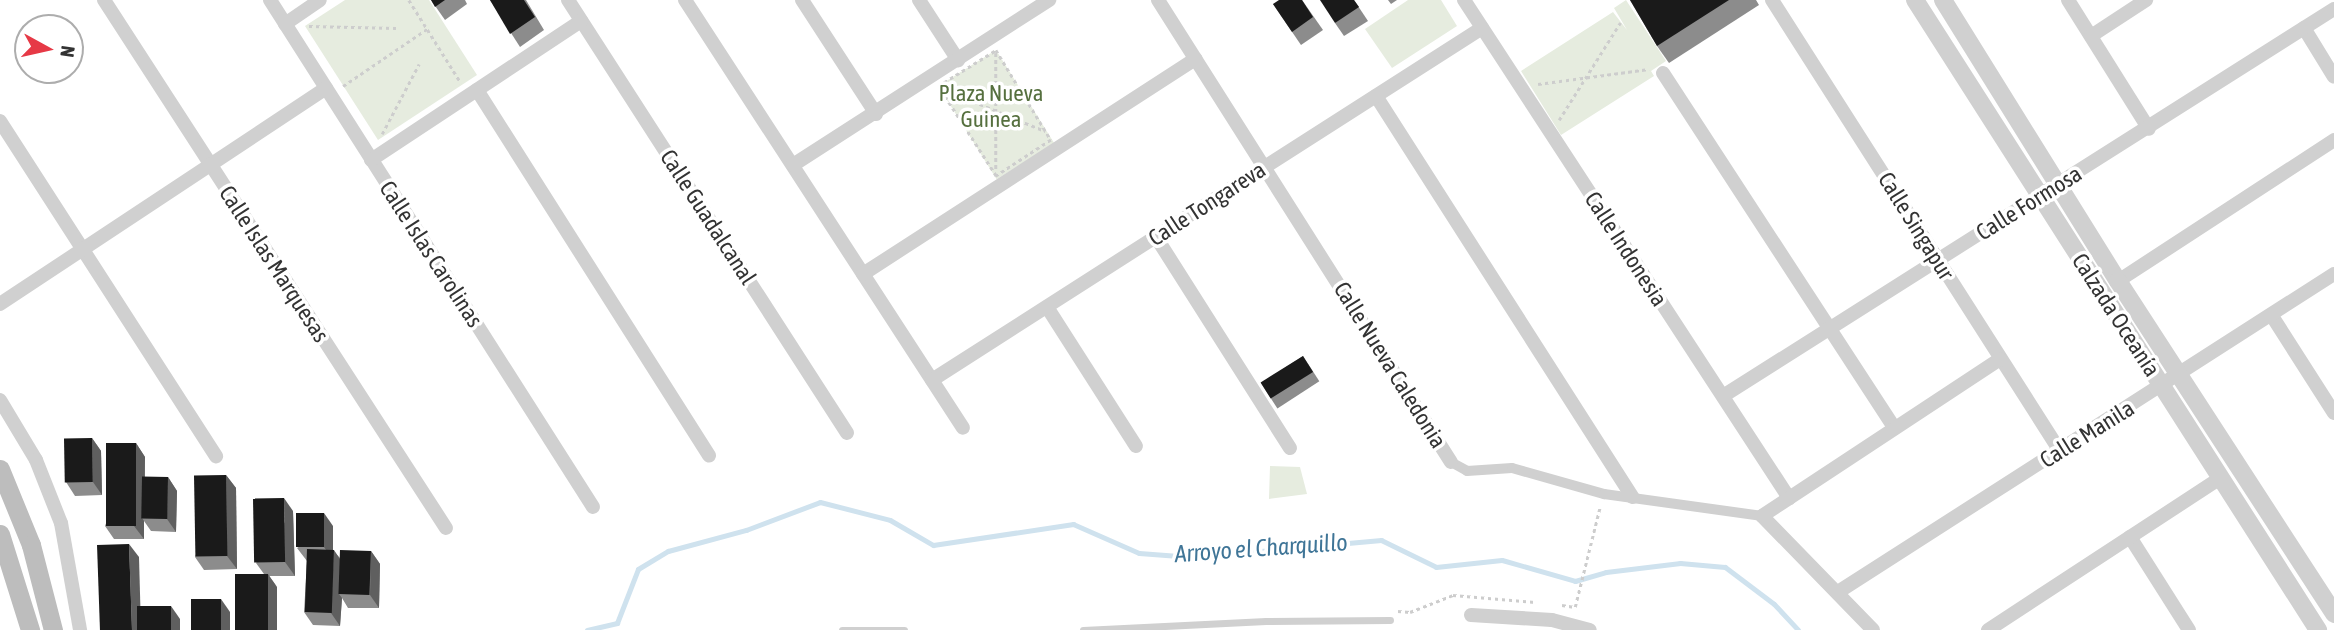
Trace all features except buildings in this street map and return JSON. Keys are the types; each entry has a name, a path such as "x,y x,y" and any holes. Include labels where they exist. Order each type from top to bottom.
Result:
{"main road":[{"path":"0,469 31,545 53,630"},
{"path":"0,534 14,571 30,630"}],"street":[{"name":"Calle Islas Marquesas","path":"104,0 446,528"},
{"name":"Calle Islas Carolinas","path":"270,0 593,507"},
{"path":"285,24 320,0"},
{"name":"Calle Guadalcanal","path":"568,0 847,433"},
{"path":"685,0 963,428"},
{"path":"802,0 876,114"},
{"path":"919,0 958,60"},
{"name":"Calle Nueva Caledonia","path":"1158,0 1451,462 1467,471 1512,468 1632,497 1762,516"},
{"name":"Calle Indonesia","path":"1464,0 1789,498"},
{"name":"Calle Singapur","path":"1772,0 2060,451"},
{"name":"Calzada Oceanía","path":"1943,0 2056,184 2334,614"},
{"path":"2068,0 2149,129"},
{"path":"2091,36 2146,0"},
{"path":"793,165 876,114 935,82 958,60 1045,1"},
{"name":"Calzada Oceanía","path":"1923,3 2039,197 2318,630"},
{"name":"Calle Formosa","path":"1723,396 2056,184 2149,129 2334,9"},
{"path":"371,160 581,21"},
{"name":"Calle Tongareva","path":"932,380 1482,28"},
{"path":"2304,28 2334,77"},
{"path":"863,274 999,180 1195,59"},
{"path":"1656,71 1894,428"},
{"path":"0,304 326,88"},
{"path":"477,90 709,456"},
{"path":"1376,96 1632,497"},
{"path":"0,121 216,456"},
{"path":"2118,281 2334,140"},
{"path":"1156,237 1290,448"},
{"name":"Calle Manila","path":"1838,592 2162,387 2334,274"},
{"path":"1047,307 1136,446"},
{"path":"2272,316 2333,409"},
{"path":"1873,630 1762,516 2000,359"},
{"path":"0,400 36,460 61,523 80,630"},
{"path":"1988,630 2219,478"},
{"path":"2130,537 2189,630"},
{"path":"14,571 19,630"},
{"path":"1471,615 1590,630"}],"lane":[{"path":"1083,630 1266,621 1390,620"},
{"path":"1266,621 1266,630"},
{"path":"842,630 904,630"}],"path":[{"path":"409,0 462,85 477,90"},
{"path":"1555,125 1620,23"},
{"path":"305,26 396,28"},
{"path":"326,88 343,86 428,29"},
{"path":"935,82 996,50"},
{"path":"996,50 999,180"},
{"path":"996,50 1051,139 999,180"},
{"path":"378,140 419,64"},
{"path":"1529,85 1656,71"},
{"path":"935,82 1046,131"},
{"path":"935,82 999,180"},
{"path":"1577,599 1601,504"}],"green space":[{"path":"345,0 429,0 477,75 378,140 305,26"},
{"path":"1408,0 1441,0 1457,26 1392,68 1365,29"},
{"path":"1626,0 1666,61 1651,71 1654,76 1561,135 1521,71 1613,12 1627,30 1614,8"},
{"name":"Plaza Nueva Guinea","path":"996,50 1054,143 997,179 938,86"},
{"path":"1270,466 1300,467 1307,494 1269,499"}],"waterway":[{"name":"Arroyo el Charquillo","path":"587,630 617,623 638,569 668,551 746,530 820,502 890,520 933,545 1073,524 1139,553 1192,557 1381,540 1436,567 1502,560 1575,581 1606,572 1680,563 1725,567 1774,604 1798,630"}]}
